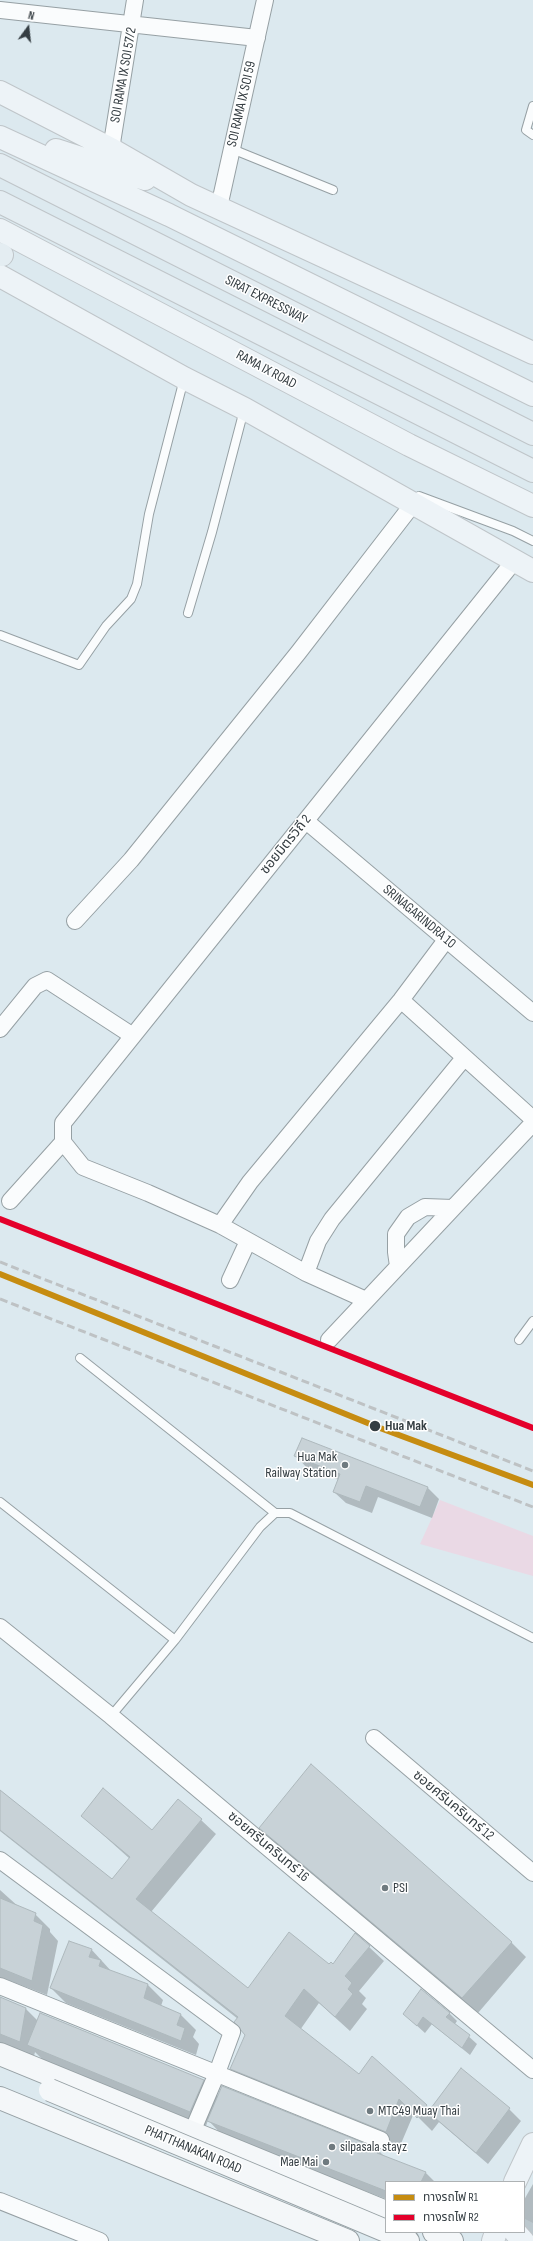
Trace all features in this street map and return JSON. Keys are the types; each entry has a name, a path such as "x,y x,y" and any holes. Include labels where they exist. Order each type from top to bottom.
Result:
{"highway":[{"name":"SIRAT EXPRESSWAY","path":"0,165 533,434"},
{"path":"0,202 533,471"}],"main road":[{"path":"0,92 111,149 191,195"},
{"path":"0,131 191,195 533,353"},
{"path":"0,137 169,215 533,394"},
{"name":"RAMA IX ROAD","path":"0,230 409,445 533,506"},
{"path":"0,262 184,378 245,409 524,566"},
{"name":"PHATTHANAKAN ROAD","path":"0,2054 385,2212"},
{"name":"PHATTHANAKAN ROAD","path":"0,2069 47,2096 380,2241"},
{"name":"PHATTHANAKAN ROAD","path":"0,2083 47,2096 385,2231"},
{"name":"PHATTHANAKAN ROAD","path":"0,2098 348,2241"},
{"path":"515,2178 533,2144"},
{"path":"289,2216 300,2208 306,2192 300,2177"},
{"name":"PHATTHANAKAN ROAD","path":"389,2233 408,2241"},
{"path":"436,2233 452,2241"},
{"path":"516,2233 523,2241"}],"street":[{"name":"SOI RAMA IX SOI 57/2","path":"111,149 133,24 135,0"},
{"name":"SOI RAMA IX SOI 59","path":"219,207 265,0"},
{"path":"0,10 257,38"},
{"path":"75,921 141,848 293,659 413,504"},
{"name":"ซอยมิตรวิถี 2","path":"10,1201 62,1137 63,1123 306,821 524,566"},
{"name":"SRINAGARINDRA 10","path":"306,821 533,1013"},
{"path":"220,1225 250,1182 401,1000 446,940"},
{"path":"0,1029 35,986 48,980 133,1036"},
{"path":"401,1000 533,1119"},
{"path":"306,1274 318,1241 332,1218 464,1058"},
{"path":"329,1340 533,1123"},
{"path":"62,1137 83,1167 148,1193 220,1225 306,1274 366,1300"},
{"path":"398,1266 396,1234 408,1217 425,1207 453,1208"},
{"path":"230,1280 248,1241"},
{"name":"ซอยศรีนครินทร์ 16","path":"0,1627 111,1716 533,2070"},
{"name":"ซอยศรีนครินทร์ 12","path":"374,1738 533,1873"},
{"path":"0,1860 232,2032 217,2073 192,2132"},
{"path":"0,1986 381,2140"},
{"path":"0,2201 100,2241"}],"lane":[{"path":"533,106 526,130 533,135"},
{"path":"232,149 333,190"},
{"path":"0,635 79,665 106,626 131,599 137,584 149,514 184,378"},
{"path":"188,613 212,532 245,409"},
{"path":"355,472 513,531 533,541"},
{"path":"519,1340 533,1321"},
{"path":"80,1358 275,1513 290,1513 533,1638"},
{"path":"0,1502 175,1640"},
{"path":"111,1716 175,1640 260,1527 275,1513"}],"shaded area":[{"path":"440,1500 533,1536 533,1576 420,1544"}],"building":[{"name":"Hua Mak Railway Station","path":"302,1438 428,1487 420,1507 366,1486 360,1502 333,1492 340,1474 294,1456"},
{"name":"PSI","path":"311,1764 512,1942 462,1998 259,1828"},
{"path":"103,1788 152,1830 178,1799 202,1819 136,1899 248,1988 289,1932 329,1964 331,1962 333,1964 355,1933 370,1946 345,1976 352,1983 348,1989 353,1994 335,2017 304,1989 285,2016 359,2074 372,2056 427,2105 417,2118 399,2099 386,2132 230,2069 245,2035 234,2022 238,2017 0,1830 0,1790 112,1879 130,1857 81,1816"},
{"path":"0,1898 36,1913 34,1921 43,1925 32,1981 0,1968"},
{"path":"69,1941 92,1949 89,1957 101,1960 99,1966 148,1984 144,1998 181,2014 177,2025 185,2028 181,2041 50,1988"},
{"path":"421,1989 450,2013 446,2017 470,2035 462,2048 423,2017 417,2026 403,2014"},
{"path":"0,1997 26,2008 20,2042 0,2034"},
{"path":"40,2013 204,2080 190,2112 27,2045"},
{"path":"461,2068 510,2108 476,2153 428,2112"},
{"path":"222,2086 379,2149 377,2153 426,2172 422,2181 385,2181 385,2191 207,2121"}],"tunnel":[{"path":"525,2231 533,2215"},
{"path":"520,2241 524,2233"}],"railway":[{"path":"0,1262 533,1471"},
{"path":"0,1274 380,1428 533,1485"},
{"path":"0,1299 533,1507"}],"rail line":[{"name":"R2","path":"0,1219 533,1428"},
{"name":"R1","path":"0,1274 380,1428 533,1485"}],"place":[{"name":"Hua Mak","path":"375,1426"},
{"name":"Hua Mak Railway Station","path":"345,1465"},
{"name":"PSI","path":"385,1888"},
{"name":"MTC49 Muay Thai","path":"370,2111"},
{"name":"silpasala stayz","path":"332,2147"},
{"name":"Mae Mai","path":"326,2162"}]}
